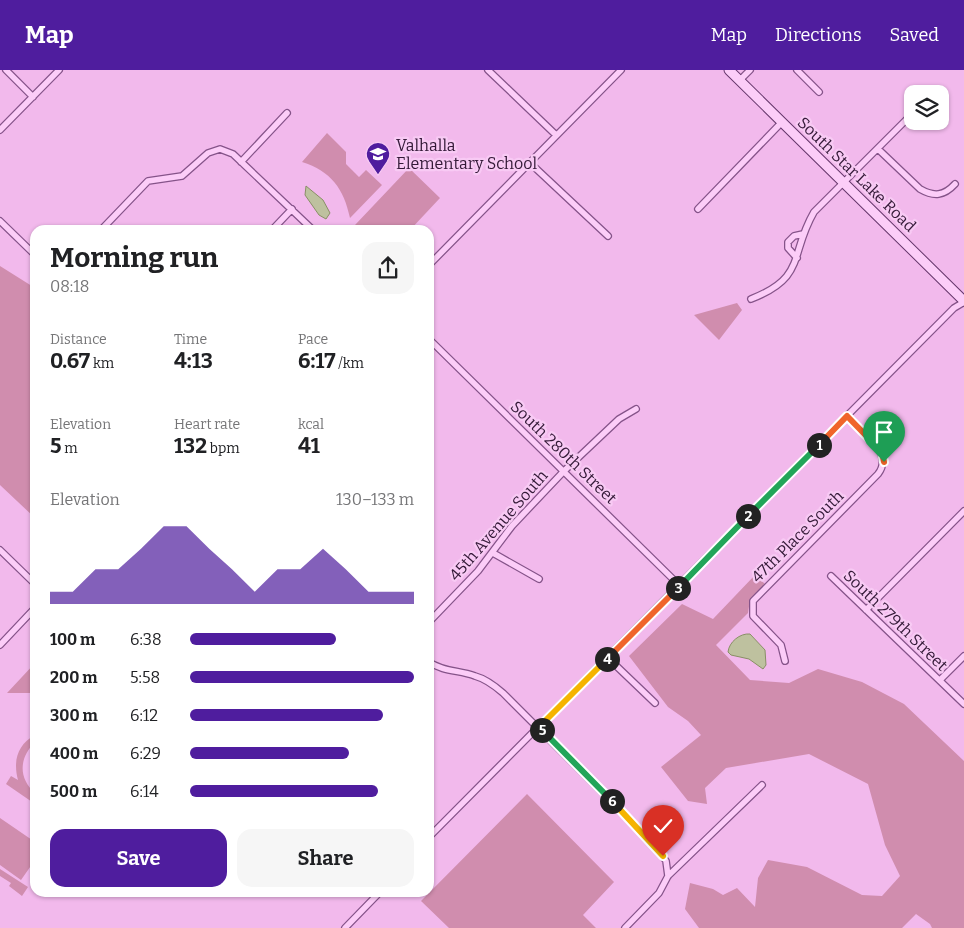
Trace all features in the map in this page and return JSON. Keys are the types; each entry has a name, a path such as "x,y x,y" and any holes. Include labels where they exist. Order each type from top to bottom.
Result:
{"street":[{"path":"6,70 33,97"},
{"path":"0,130 59,70"},
{"path":"488,70 556,135"},
{"path":"434,260 621,70"},
{"name":"South Star Lake Road","path":"729,70 845,182 964,302"},
{"path":"740,80 750,70"},
{"path":"796,70 819,92"},
{"path":"241,162 287,113"},
{"path":"698,209 782,122"},
{"path":"751,299 781,283 793,269 803,234 814,212 904,122"},
{"path":"105,225 148,181 182,176 216,149 228,151 308,225"},
{"path":"878,149 920,189 928,194 935,196 941,194 955,184"},
{"path":"529,162 608,236"},
{"path":"277,225 292,210"},
{"path":"0,221 30,250"},
{"path":"797,258 788,248 788,242 794,236 803,234"},
{"path":"434,832 954,308 964,302"},
{"name":"South 280th Street","path":"434,344 680,586"},
{"name":"45th Avenue South","path":"434,617 493,553 512,526 564,471 618,419 636,409"},
{"name":"47th Place South","path":"786,661 781,645 753,616 751,608 753,601 878,474 884,462 882,452 847,416"},
{"path":"866,610 964,512"},
{"path":"0,550 30,579"},
{"path":"493,553 539,580"},
{"name":"South 279th Street","path":"831,576 964,704"},
{"path":"0,645 30,613"},
{"path":"940,680 964,656"},
{"path":"608,658 655,703"},
{"path":"434,664 445,670 487,680 503,693 653,843 666,861 668,876"},
{"path":"626,928 656,897 668,876 762,784"},
{"path":"345,928 375,897"}],"shaded area":[{"path":"327,133 346,152 346,164 359,177 366,170 382,185 350,218 344,198 335,182 321,170 302,162"},
{"path":"409,168 440,198 415,225 355,225"},
{"path":"306,186 323,200 330,213 326,219 319,215 305,195"},
{"path":"0,266 30,285 30,513 0,485"},
{"path":"737,303 742,310 719,340 694,315"},
{"path":"890,419 896,425 890,431 884,425"},
{"path":"755,575 765,584 750,600 748,613 716,645 750,680 789,683 818,669 862,682 904,704 964,761 964,928 932,928 930,924 916,914 902,928 699,928 685,909 690,883 713,889 723,895 737,888 755,907 758,878 768,860 807,867 862,895 882,896 900,876 885,845 868,784 809,754 726,768 705,788 707,804 688,801 661,767 701,735 688,721 668,707 629,656 682,604 713,619"},
{"path":"750,634 765,650 766,665 763,669 749,659 731,655 728,652 730,645 736,639 742,635"},
{"path":"30,668 30,693 7,693"},
{"path":"29,739 30,748 23,761 23,774 30,788 30,801 6,784 11,776 18,780 16,760 20,749"},
{"path":"527,794 614,882 583,915 596,928 449,928 421,901 425,897 434,897 434,888"},
{"path":"0,818 30,839 30,867 21,880 0,865"},
{"path":"0,869 28,887 22,896 9,886 11,883 0,876"}],"place":[{"name":"Valhalla Elementary School","path":"378,175"}],"route":[{"path":"663,856 653,843 539,727 847,416 882,452 884,462"}]}
